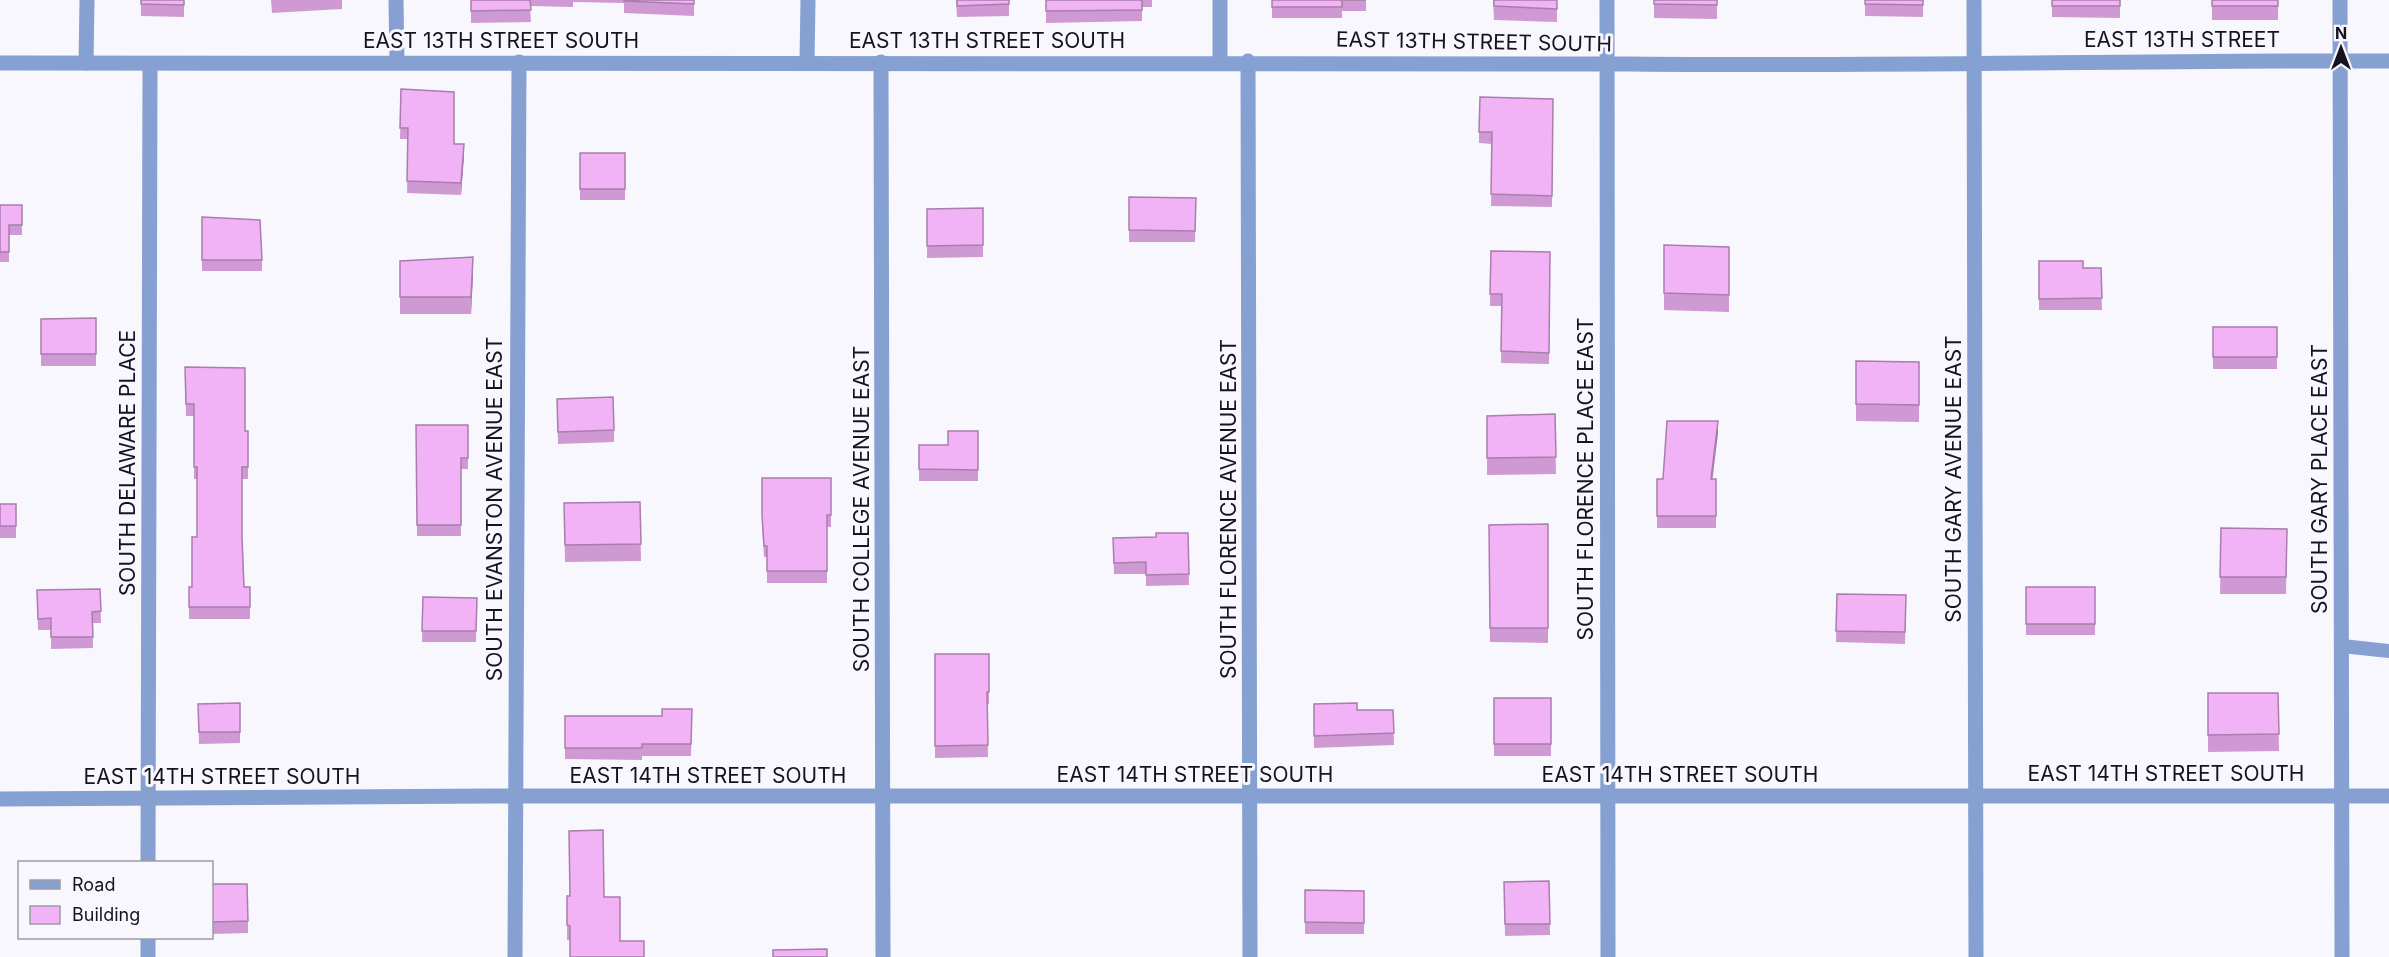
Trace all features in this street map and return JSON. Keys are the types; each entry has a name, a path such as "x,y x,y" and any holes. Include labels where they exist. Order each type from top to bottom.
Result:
{"street":[{"path":"86,63 87,0"},
{"path":"396,0 397,62"},
{"path":"807,62 808,0"},
{"path":"1220,0 1220,61"},
{"name":"SOUTH FLORENCE PLACE EAST","path":"1607,0 1608,957"},
{"name":"SOUTH GARY AVENUE EAST","path":"1974,0 1976,957"},
{"name":"SOUTH GARY PLACE EAST","path":"2340,0 2342,957"},
{"name":"EAST 13TH STREET","path":"1975,62 2389,60"},
{"name":"EAST 13TH STREET SOUTH","path":"0,63 1248,61 1607,64 1975,62"},
{"name":"SOUTH FLORENCE AVENUE EAST","path":"1248,61 1250,957"},
{"name":"SOUTH EVANSTON AVENUE EAST","path":"515,957 519,62"},
{"name":"SOUTH COLLEGE AVENUE EAST","path":"881,62 884,957"},
{"name":"SOUTH DELAWARE PLACE","path":"148,861 150,64"},
{"name":"EAST 14TH STREET SOUTH","path":"0,799 515,796 2389,796"},
{"path":"148,939 148,957"}],"lane":[{"path":"2342,646 2389,651"}],"building":[{"path":"141,0 184,0 184,5 141,4"},
{"path":"471,0 530,0 531,10 471,11"},
{"path":"694,0 694,4 624,1"},
{"path":"957,0 1009,0 1009,4 957,6"},
{"path":"1046,0 1142,0 1142,10 1046,11"},
{"path":"1272,0 1342,0 1342,7 1272,7"},
{"path":"1494,0 1557,0 1557,9 1494,6"},
{"path":"1654,0 1717,0 1717,5 1654,4"},
{"path":"1865,0 1923,0 1923,5 1865,4"},
{"path":"2052,0 2120,0 2120,6 2052,6"},
{"path":"2212,0 2278,0 2278,6 2212,6"},
{"path":"401,89 454,92 454,144 464,144 461,183 407,181 408,128 400,128"},
{"path":"1480,97 1553,99 1552,196 1491,194 1492,132 1479,132"},
{"path":"580,153 625,153 625,189 580,189"},
{"path":"1129,197 1196,198 1195,231 1129,230"},
{"path":"0,205 22,205 22,225 9,225 9,252 0,252"},
{"path":"983,208 983,245 927,246 927,209"},
{"path":"202,217 260,220 262,260 202,260"},
{"path":"1664,245 1729,247 1729,295 1664,293"},
{"path":"1491,251 1550,252 1549,353 1501,351 1502,294 1490,294"},
{"path":"473,257 471,297 400,297 400,261"},
{"path":"2039,261 2083,261 2083,268 2101,268 2102,298 2039,299"},
{"path":"96,318 96,354 41,354 41,319"},
{"path":"2213,327 2277,327 2277,357 2213,357"},
{"path":"1856,361 1919,362 1919,405 1856,404"},
{"path":"185,367 245,368 245,431 248,431 248,467 242,467 242,537 244,587 250,587 250,607 189,607 189,587 192,587 192,537 197,537 197,467 194,467 194,404 186,404"},
{"path":"613,397 614,430 558,432 557,399"},
{"path":"1555,414 1556,457 1487,458 1487,416"},
{"path":"1667,421 1718,421 1711,479 1716,479 1716,516 1657,516 1657,479 1663,479"},
{"path":"416,425 468,425 468,458 461,458 461,525 417,525"},
{"path":"948,431 978,431 978,470 919,469 919,445 948,445"},
{"path":"762,478 831,478 831,515 827,515 827,571 767,571 767,546 764,546 762,515"},
{"path":"640,502 641,544 565,545 564,503"},
{"path":"0,504 16,504 16,526 0,526"},
{"path":"1548,524 1548,628 1490,628 1489,525"},
{"path":"2221,528 2287,529 2286,577 2220,577"},
{"path":"1156,533 1188,533 1189,574 1146,575 1146,562 1114,563 1113,538 1156,537"},
{"path":"2026,587 2095,587 2095,624 2026,624"},
{"path":"100,589 101,611 92,612 93,637 51,637 51,618 38,619 37,590"},
{"path":"1837,594 1906,595 1905,632 1836,631"},
{"path":"423,597 477,598 476,631 422,631"},
{"path":"935,654 989,654 988,745 935,746"},
{"path":"2208,693 2278,693 2279,734 2208,735"},
{"path":"1494,698 1551,698 1551,744 1494,744"},
{"path":"240,703 240,732 199,732 198,704"},
{"path":"1357,703 1357,710 1393,710 1394,733 1314,736 1314,704"},
{"path":"662,709 692,709 691,744 642,744 642,748 565,748 565,716 662,716"},
{"path":"603,830 604,897 620,897 620,941 644,941 644,957 570,957 570,926 567,925 567,896 570,896 569,831"},
{"path":"1549,881 1550,924 1505,924 1504,882"},
{"path":"213,884 247,884 248,921 213,922"},
{"path":"1305,890 1364,891 1364,923 1305,922"},
{"path":"827,949 827,957 773,957 773,950"}]}
